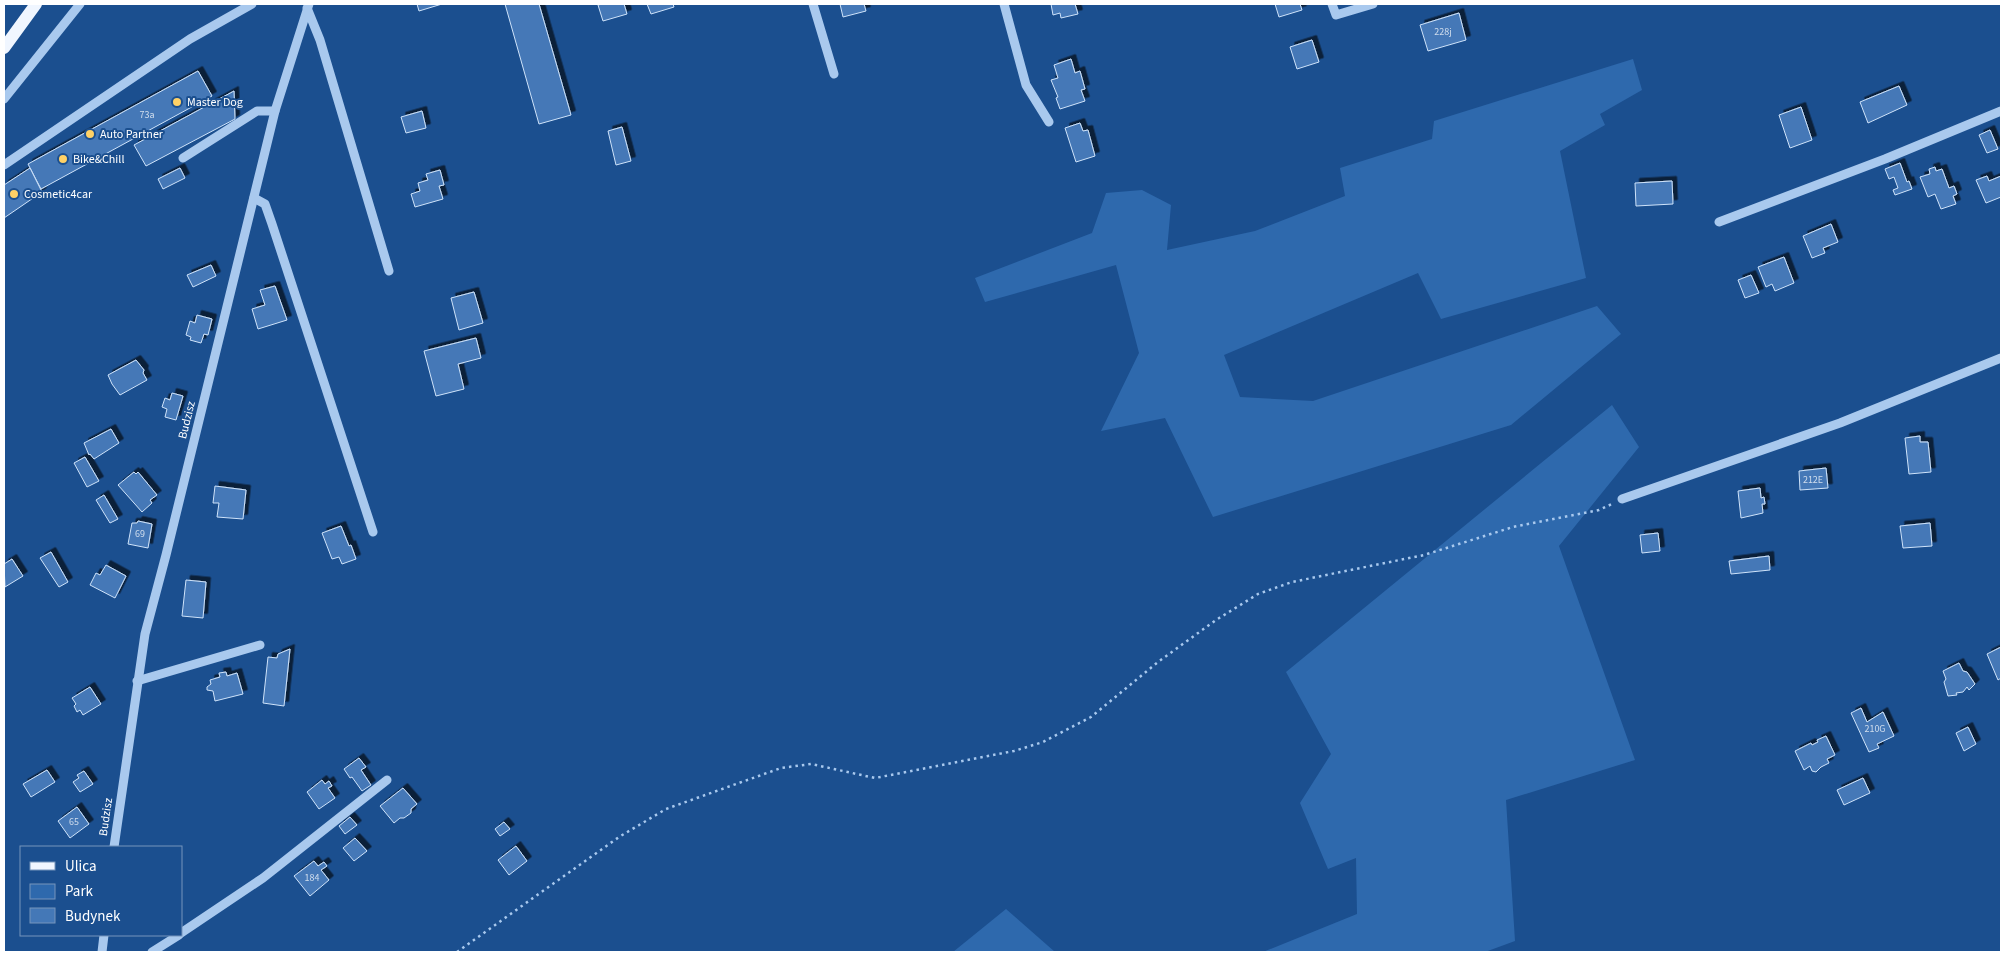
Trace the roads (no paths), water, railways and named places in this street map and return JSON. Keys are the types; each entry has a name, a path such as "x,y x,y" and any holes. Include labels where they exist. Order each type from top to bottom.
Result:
{"main road":[{"path":"4,48 36,4"}],"street":[{"path":"4,99 80,4"},
{"path":"4,165 190,39 252,4"},
{"path":"813,4 834,74"},
{"path":"1004,4 1026,85 1049,122"},
{"path":"1332,4 1336,15 1373,4"},
{"path":"308,6 320,40 389,271"},
{"name":"Budzisz","path":"114,846 144,634 166,555 275,111 308,6"},
{"path":"183,158 258,111 275,111"},
{"path":"1719,222 1885,159 2001,111"},
{"path":"254,198 265,204 372,532"},
{"path":"1622,499 1840,423 2001,358"},
{"path":"137,681 260,645"},
{"path":"182,933 263,878 387,780"},
{"path":"102,952 104,936"},
{"path":"152,952 177,936"}],"place":[{"name":"Master Dog","path":"177,102"},
{"name":"Auto Partner","path":"90,134"},
{"name":"Bike&Chill","path":"63,159"},
{"name":"Cosmetic4car","path":"14,194"}]}
